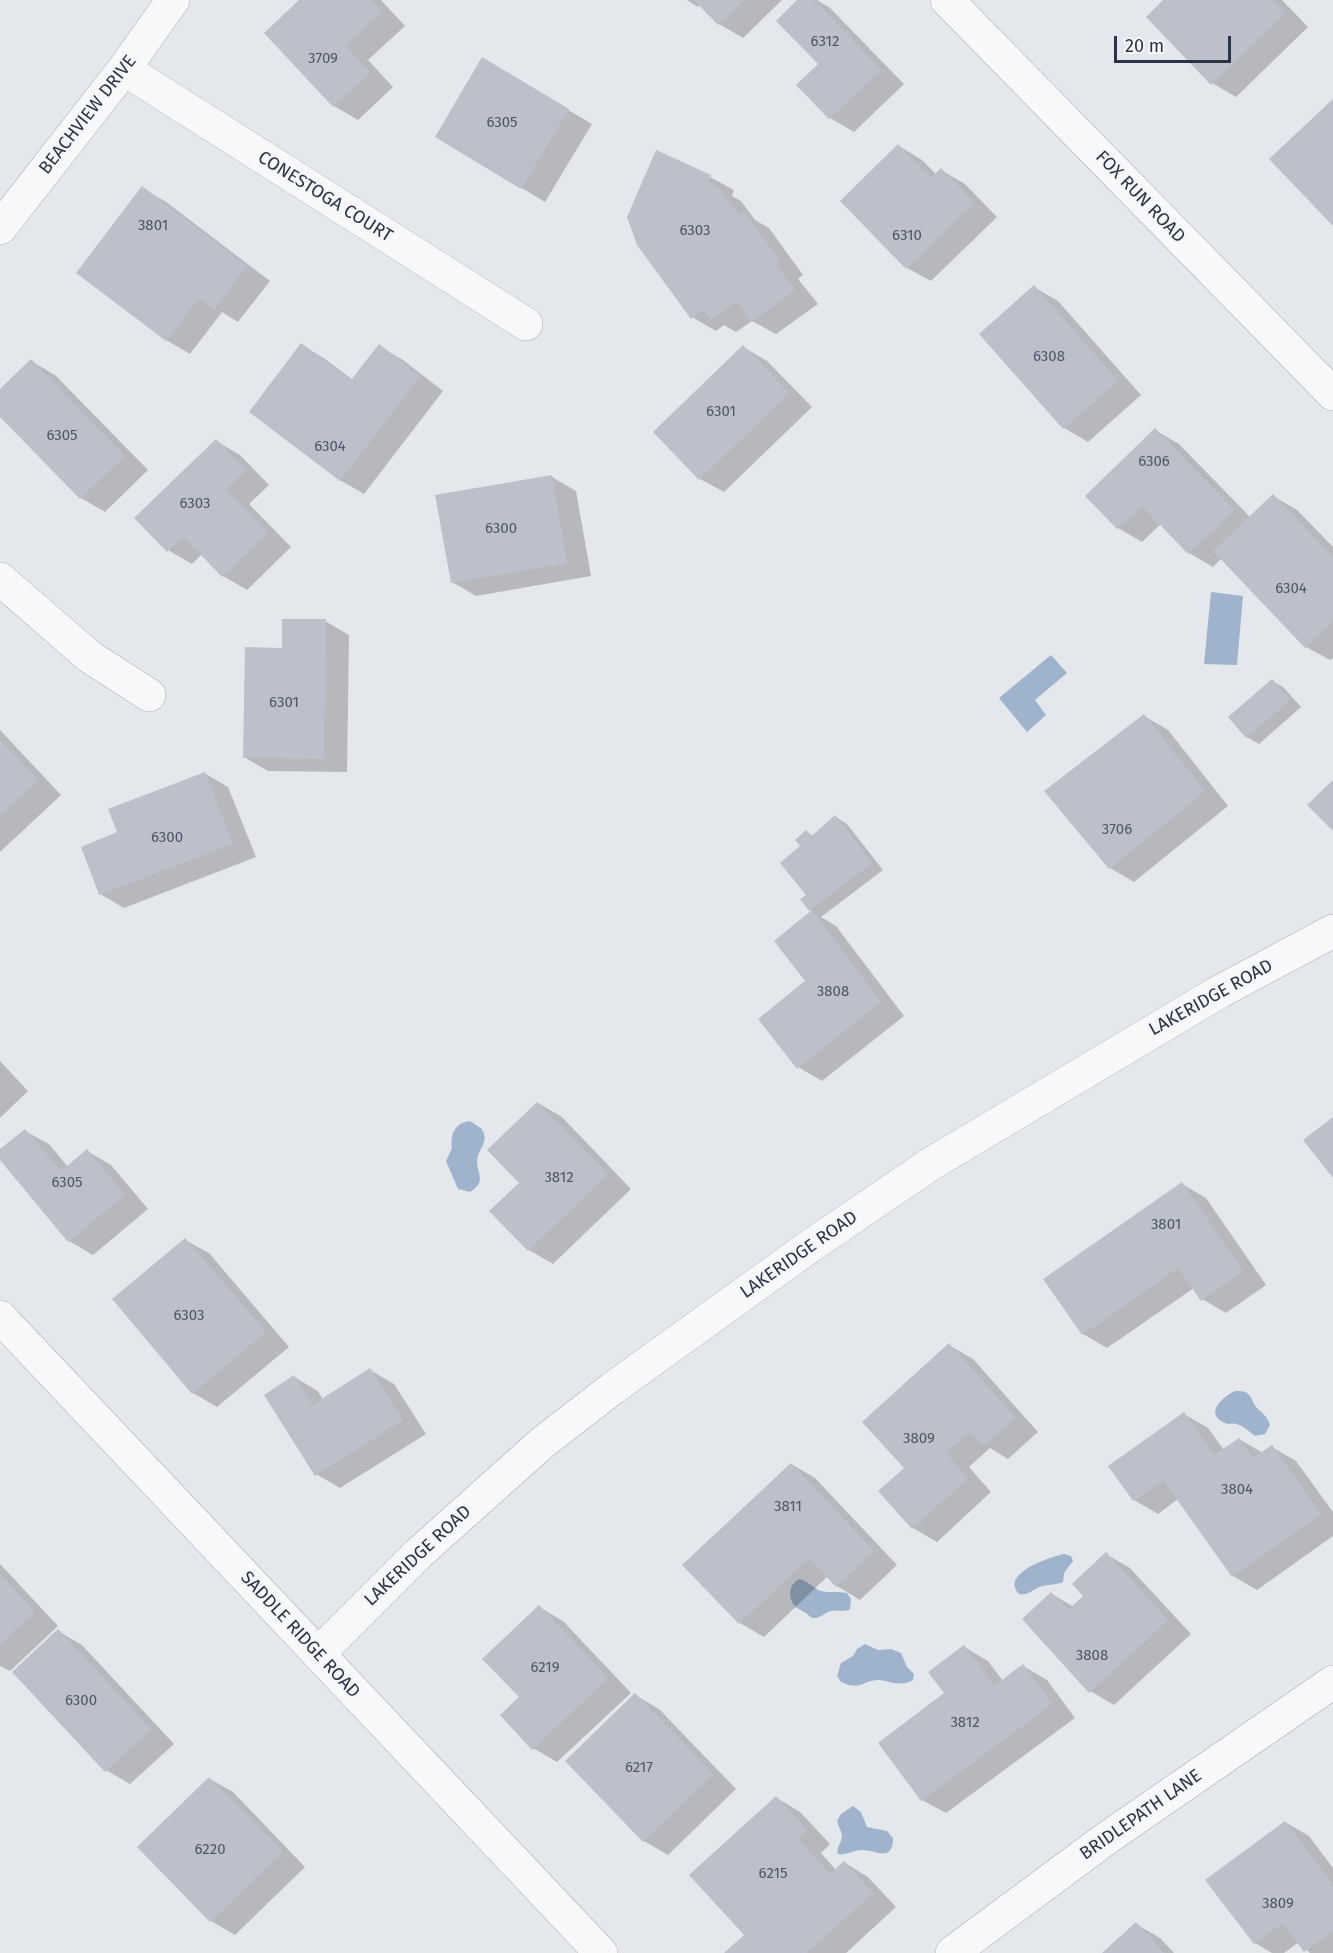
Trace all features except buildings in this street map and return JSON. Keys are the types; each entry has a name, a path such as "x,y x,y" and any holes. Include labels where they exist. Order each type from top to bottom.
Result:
{"street":[{"name":"BEACHVIEW DRIVE","path":"0,228 124,69 173,0"},
{"name":"FOX RUN ROAD","path":"947,0 1333,394"},
{"name":"CONESTOGA COURT","path":"124,69 526,324"},
{"path":"0,579 90,657 149,695"},
{"name":"LAKERIDGE ROAD","path":"318,1654 418,1554 542,1443 613,1388 806,1249 939,1159 1219,992 1333,931"},
{"name":"SADDLE RIDGE ROAD","path":"0,1317 601,1953"},
{"name":"BRIDLEPATH LANE","path":"952,1953 1107,1838 1333,1682"}],"water":[{"path":"1211,592 1243,596 1237,665 1204,664"},
{"path":"1051,655 1067,673 1035,700 1046,715 1027,732 999,698"},
{"path":"470,1121 482,1129 484,1143 477,1161 479,1183 470,1192 458,1189 446,1161 452,1148 455,1130 461,1124"},
{"path":"1235,1391 1248,1394 1255,1406 1266,1417 1270,1425 1265,1434 1255,1436 1239,1425 1228,1424 1216,1416 1216,1407"},
{"path":"1064,1554 1071,1556 1073,1561 1064,1573 1063,1582 1046,1585 1026,1594 1019,1594 1015,1586 1016,1579 1021,1573 1039,1562"},
{"path":"799,1579 821,1591 847,1593 851,1599 850,1609 831,1611 816,1618 811,1617 797,1608 790,1596 791,1588"},
{"path":"865,1644 878,1650 891,1649 901,1653 907,1667 914,1674 913,1680 901,1684 874,1680 854,1686 841,1682 837,1676 841,1663 853,1656 857,1649"},
{"path":"853,1806 861,1812 867,1827 887,1831 893,1838 890,1851 882,1853 861,1850 838,1854 842,1835 837,1821 841,1814"}]}
